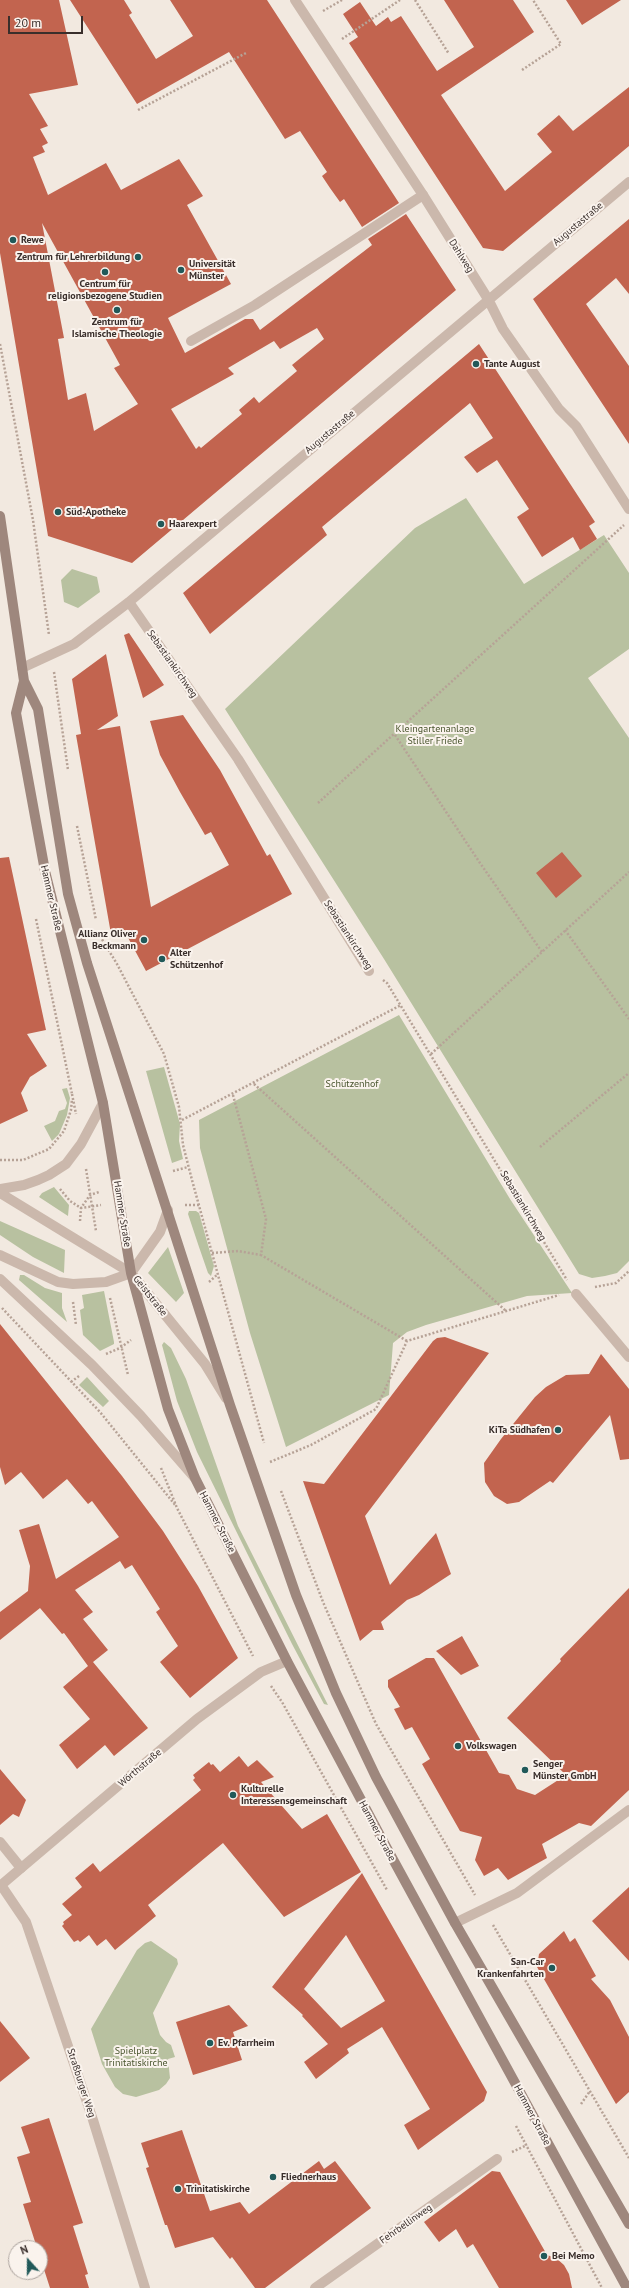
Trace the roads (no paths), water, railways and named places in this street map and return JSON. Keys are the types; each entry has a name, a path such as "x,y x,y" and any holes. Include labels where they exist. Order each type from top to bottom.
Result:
{"main road":[{"name":"Hammer Straße","path":"0,516 24,681 38,709 64,871 77,930 113,1047 168,1210 230,1405 279,1548 336,1693 376,1777 455,1923 629,2224"},
{"name":"Hammer Straße","path":"24,681 16,714 40,849 65,957 103,1103 131,1273 145,1330 168,1409 195,1478 287,1661 382,1841 627,2288"}],"street":[{"name":"Dahlweg","path":"295,0 423,195 488,299 504,329 559,409 576,426 629,509"},
{"name":"Augustastraße","path":"22,668 52,656 88,635 629,182"},
{"path":"191,341 255,305 423,195"},
{"name":"Sebastiankirchweg","path":"129,602 238,759 369,971"},
{"path":"0,1189 24,1185 38,1180 66,1164 81,1144 103,1103"},
{"name":"Geiststraße","path":"0,1192 131,1273 205,1364 230,1405"},
{"path":"0,1255 58,1282 73,1284 106,1282 131,1273 160,1232 168,1210"},
{"path":"0,1279 92,1365 141,1416 195,1478"},
{"path":"571,1294 629,1357"},
{"name":"Wörthstraße","path":"0,1886 197,1719 261,1672 287,1661"},
{"path":"455,1923 517,1893 629,1810"},
{"path":"0,1842 21,1868"},
{"name":"Straßburger Weg","path":"0,1886 26,1922 93,2120 145,2288"},
{"name":"Fehrbellinweg","path":"314,2288 497,2159"}],"place":[{"name":"Rewe","path":"13,240"},
{"name":"Zentrum für Lehrerbildung","path":"138,257"},
{"name":"Universität Münster","path":"181,270"},
{"name":"Centrum für religionsbezogene Studien","path":"105,272"},
{"name":"Zentrum für Islamische Theologie","path":"117,310"},
{"name":"Tante August","path":"476,364"},
{"name":"Süd-Apotheke","path":"58,512"},
{"name":"Haarexpert","path":"161,524"},
{"name":"Allianz Oliver Beckmann","path":"144,940"},
{"name":"Alter Schützenhof","path":"162,959"},
{"name":"KiTa Südhafen","path":"558,1430"},
{"name":"Volkswagen","path":"458,1746"},
{"name":"Senger Münster GmbH","path":"525,1770"},
{"name":"Kulturelle Interessensgemeinschaft","path":"233,1795"},
{"name":"San-Car Krankenfahrten","path":"552,1968"},
{"name":"Ev. Pfarrheim","path":"210,2043"},
{"name":"Fliednerhaus","path":"273,2177"},
{"name":"Trinitatiskirche","path":"178,2189"},
{"name":"Bei Memo","path":"544,2256"}],"park label":[{"name":"Kleingartenanlage Stiller Friede","path":"435,734"},
{"name":"Schützenhof","path":"352,1084"},
{"name":"Spielplatz Trinitatiskirche","path":"136,2056"}]}
